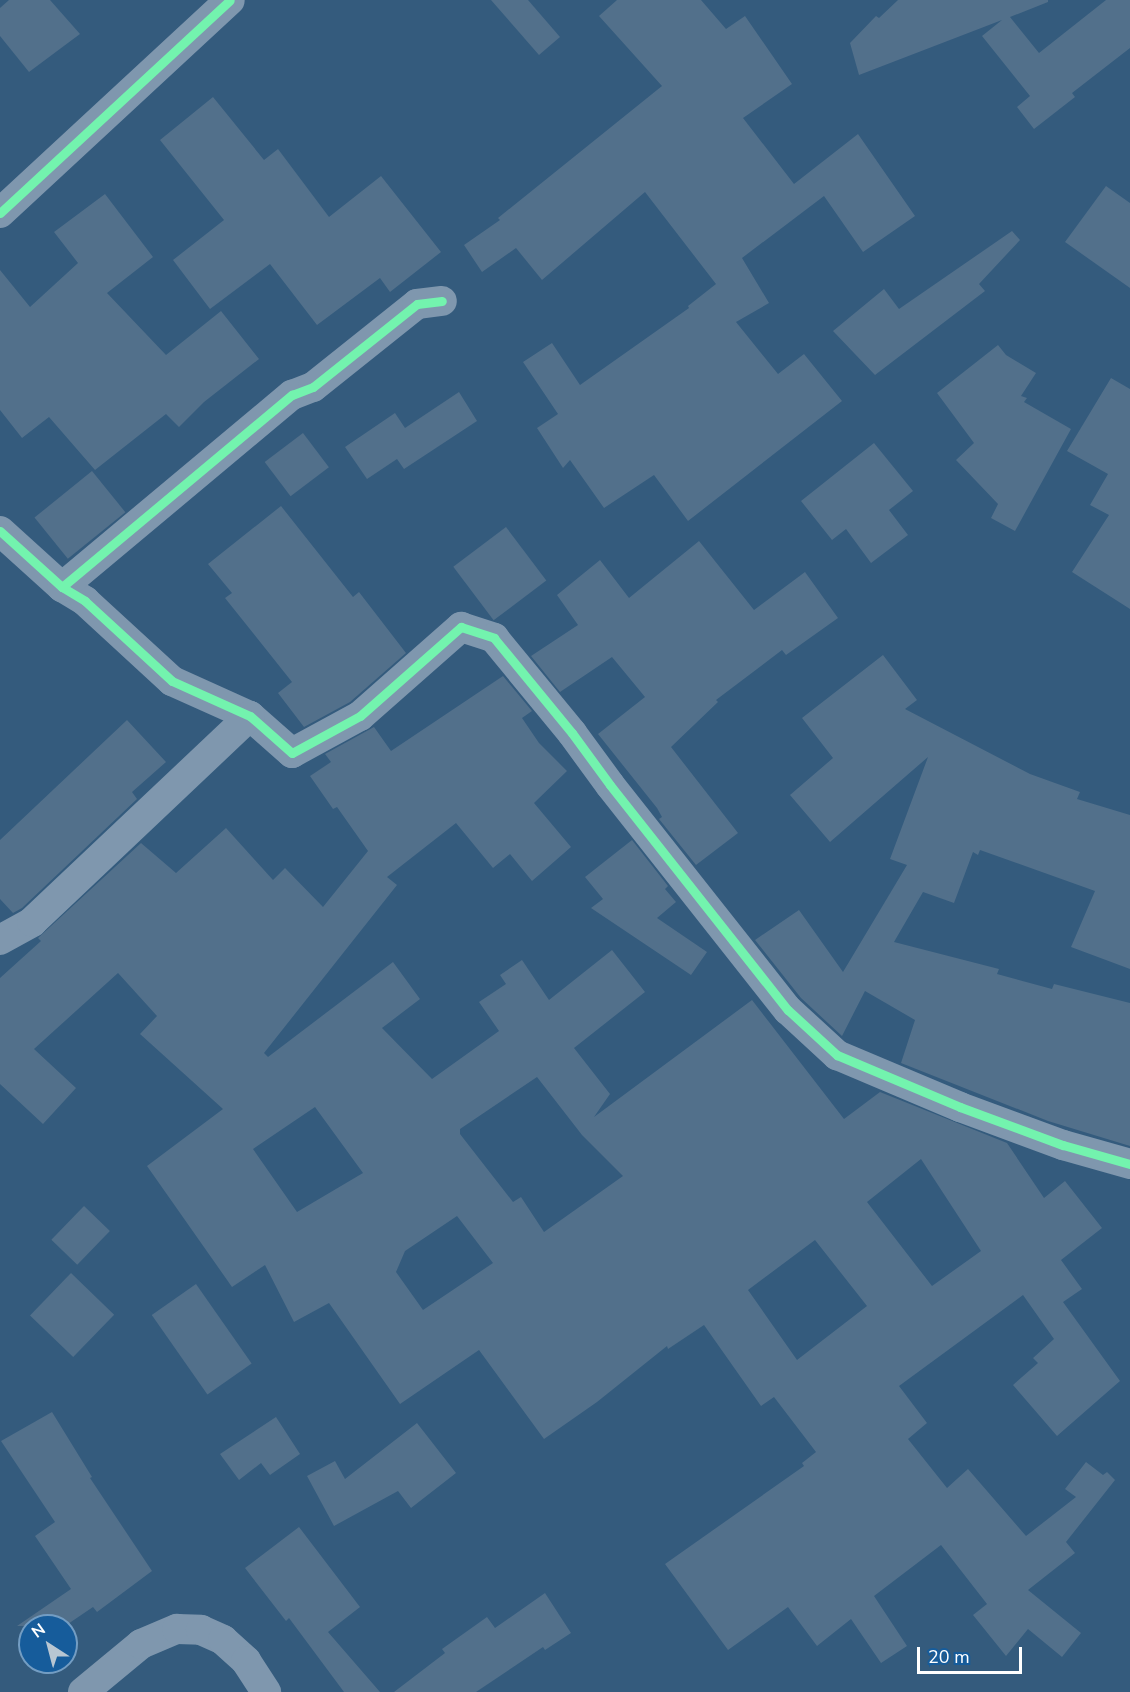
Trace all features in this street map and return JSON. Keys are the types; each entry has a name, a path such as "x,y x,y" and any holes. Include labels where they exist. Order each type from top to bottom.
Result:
{"street":[{"path":"0,213 230,0"},
{"path":"62,587 292,395 313,387 417,304 442,301"},
{"path":"0,531 62,587 85,601 172,681 250,716 292,753 360,716 461,627 494,638 566,724 610,785 788,1010 837,1055 960,1107 1052,1141 1130,1164"},
{"path":"0,940 32,922 250,716"},
{"path":"84,1692 141,1644 177,1629 201,1630 223,1640 246,1660 266,1692"}],"building":[{"path":"9,0 50,0 80,34 29,72 0,36 0,8"},
{"path":"491,0 528,0 560,37 539,55"},
{"path":"617,0 701,0 726,29 745,16 792,84 743,118 794,184 858,134 915,216 863,252 824,196 742,258 769,303 736,322 778,374 804,354 842,401 688,521 654,475 604,508 570,460 563,468 537,428 558,414 523,362 552,343 580,385 689,308 688,306 716,284 645,192 542,280 516,248 482,272 464,245 500,220 498,218 662,86 599,16"},
{"path":"898,0 1048,0 1048,2 1010,17 1039,53 1106,0 1130,0 1130,48 1072,93 1075,97 1034,129 1017,107 1030,96 982,36 1002,20 859,75 850,43 876,16 879,18"},
{"path":"213,97 264,160 278,149 329,217 381,176 441,252 390,292 380,278 317,325 270,264 210,309 173,260 224,220 160,140"},
{"path":"1106,186 1130,203 1130,288 1065,242"},
{"path":"105,194 153,257 107,293 166,355 221,311 259,359 204,402 179,427 166,414 95,470 49,417 22,438 0,410 0,270 30,307 78,263 54,232"},
{"path":"1012,231 1020,240 979,284 985,291 875,375 833,331 884,289 899,309"},
{"path":"998,345 1006,355 1036,373 1021,396 1027,398 1024,402 1071,429 1015,531 991,518 998,504 956,460 974,443 937,393"},
{"path":"1111,378 1130,389 1130,609 1072,572 1109,515 1090,505 1108,474 1067,451"},
{"path":"459,392 477,421 404,469 397,459 367,479 345,447 395,413 405,428"},
{"path":"303,433 329,467 291,496 265,462"},
{"path":"874,443 913,491 889,510 908,535 871,563 846,529 832,540 801,501"},
{"path":"92,471 125,512 68,559 34,518"},
{"path":"281,506 353,597 359,592 406,653 350,702 304,727 278,693 292,682 225,598 232,593 208,564"},
{"path":"506,527 546,581 494,620 453,567"},
{"path":"699,541 754,610 805,572 838,618 786,655 782,650 716,700 718,702 671,747 738,833 696,865 659,819 662,817 657,808 598,734 645,697 612,657 560,692 531,656 578,625 557,595 600,560 629,598"},
{"path":"883,655 917,700 905,709 1030,774 1080,792 1077,799 1130,815 1130,969 1071,947 1095,891 980,850 978,855 973,852 954,903 923,892 894,942 999,969 997,974 1052,989 1054,984 1130,1003 1130,1146 1048,1121 901,1063 915,1020 865,991 842,1036 801,998 755,940 799,910 843,972 907,865 890,859 928,757 830,842 790,795 833,758 802,718"},
{"path":"503,676 532,711 522,718 539,743 567,771 534,803 571,847 532,881 510,854 493,868 456,823 387,877 397,885 264,1053 268,1057 393,962 420,999 382,1028 432,1079 499,1031 479,1002 506,984 500,975 522,960 549,1000 612,950 645,992 574,1048 610,1094 594,1117 752,1000 844,1119 880,1092 1007,1143 1044,1198 1065,1181 1102,1228 1061,1260 1082,1289 1063,1302 1120,1381 1057,1436 1013,1385 1038,1363 1033,1358 1054,1339 1023,1295 899,1386 927,1423 908,1439 947,1488 968,1469 1026,1536 1076,1497 1065,1489 1086,1462 1103,1475 1107,1472 1115,1480 1066,1542 1075,1553 1028,1590 1081,1633 1062,1657 1028,1629 1006,1656 973,1615 987,1604 941,1545 874,1596 907,1646 881,1663 851,1619 817,1646 788,1607 728,1650 665,1564 804,1466 802,1463 816,1452 774,1397 761,1406 704,1325 668,1349 667,1346 597,1402 544,1439 479,1350 400,1404 329,1303 294,1322 265,1265 232,1287 147,1166 223,1109 140,1034 157,1016 118,973 34,1049 76,1088 43,1124 0,1084 0,978 41,941 38,938 141,843 176,873 226,828 273,880 285,868 323,907 368,851 337,807 333,809 310,776 331,762 325,754 374,727 391,751","holes":["537,1077 582,1135 623,1176 544,1232 521,1197 513,1202 460,1134 460,1129","315,1107 363,1173 297,1212 253,1149","921,1159 981,1251 932,1286 867,1202","457,1216 493,1263 423,1310 396,1272 405,1251","815,1240 867,1306 797,1360 748,1290"]},
{"path":"127,720 166,762 132,792 137,799 22,908 13,913 0,899 0,840"},
{"path":"632,840 668,886 665,889 676,902 657,918 707,952 691,975 591,908 603,899 585,877"},
{"path":"84,1206 110,1231 77,1265 51,1240"},
{"path":"71,1273 114,1315 73,1357 30,1315"},
{"path":"196,1284 252,1363 207,1394 152,1315"},
{"path":"52,1412 92,1477 90,1478 152,1571 97,1612 93,1607 78,1617 78,1614 35,1614 71,1589 35,1536 55,1522 1,1441"},
{"path":"276,1417 300,1454 270,1475 261,1463 239,1480 220,1454"},
{"path":"417,1423 456,1473 411,1508 398,1491 334,1526 307,1476 335,1461 345,1479"},
{"path":"299,1527 360,1607 328,1632 380,1692 344,1692 289,1618 286,1621 245,1568"},
{"path":"545,1593 571,1633 545,1650 543,1647 476,1692 394,1692 445,1653 442,1649 487,1617 495,1628"}],"cycle path":[{"path":"0,213 230,0"},
{"path":"62,587 292,395 313,387 417,304 442,301"},
{"path":"0,531 62,587 85,601 172,681 250,716 292,753 360,716 461,627 494,638 572,733 610,785 788,1010 837,1055 960,1107 1063,1145 1130,1164"}]}
